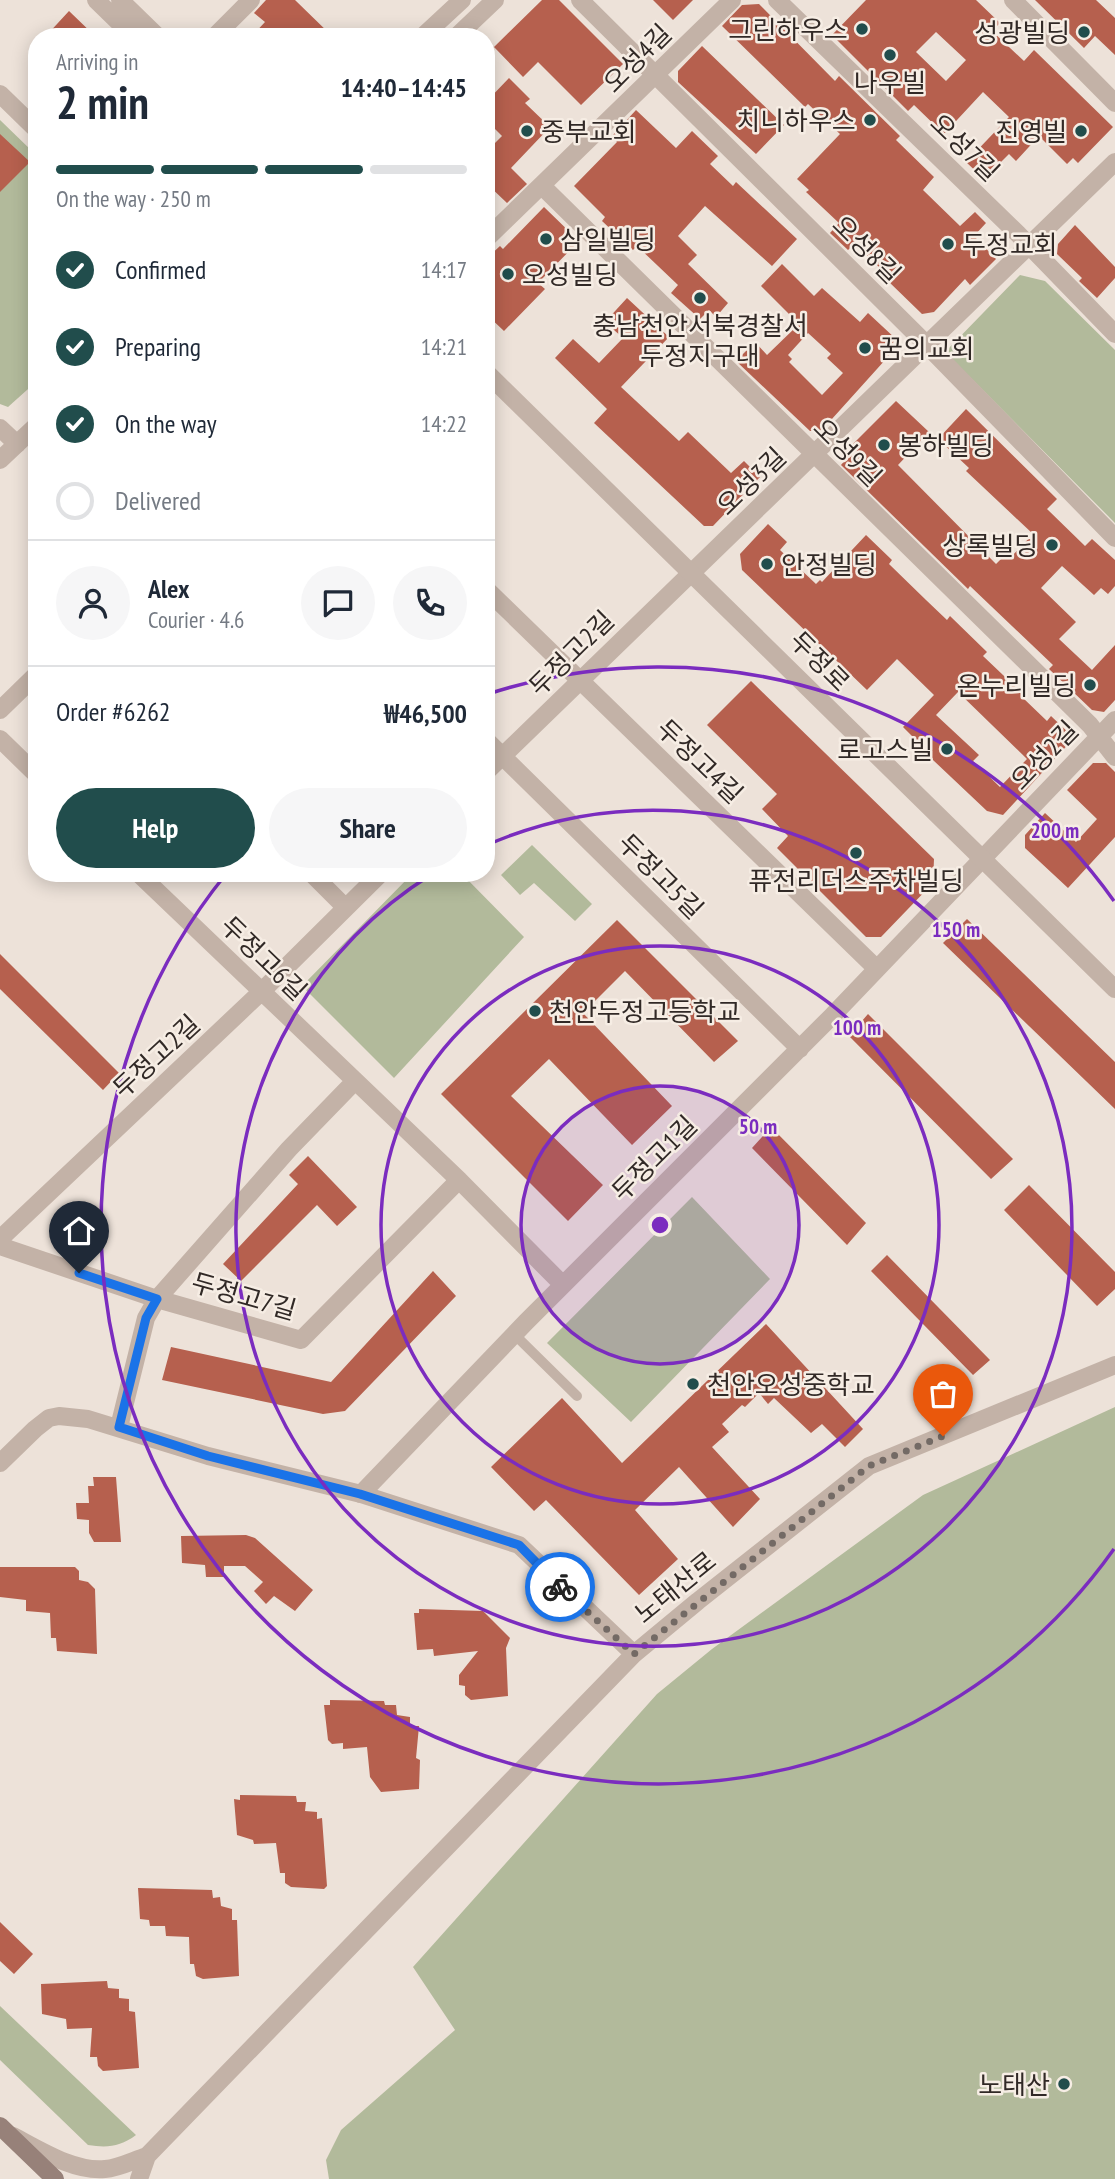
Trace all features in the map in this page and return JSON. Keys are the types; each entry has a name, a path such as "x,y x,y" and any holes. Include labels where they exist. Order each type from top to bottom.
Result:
{"main road":[{"path":"5,2130 55,2179"}],"street":[{"path":"96,0 125,28"},
{"path":"120,0 149,28"},
{"path":"223,28 251,0"},
{"path":"432,28 462,0"},
{"path":"465,28 495,0"},
{"name":"오성8길","path":"580,0 1115,538"},
{"name":"오성4길","path":"495,230 656,77 732,0"},
{"name":"오성7길","path":"776,0 1115,334"},
{"path":"1013,0 1115,103"},
{"path":"0,94 28,121"},
{"name":"오성3길","path":"692,572 1115,162"},
{"name":"오성9길","path":"542,186 1099,736 1115,757"},
{"name":"두정로","path":"495,381 1115,989"},
{"path":"0,428 17,444"},
{"path":"0,460 28,434"},
{"name":"두정고2길","path":"495,764 692,572"},
{"name":"두정고4길","path":"495,598 877,969"},
{"path":"0,710 28,683"},
{"name":"오성2길","path":"982,858 1115,720"},
{"path":"0,739 28,766"},
{"name":"두정고5길","path":"495,748 800,1049"},
{"name":"두정고1길","path":"360,1494 563,1285 800,1049 982,858"},
{"name":"두정고6길","path":"147,882 459,1180 563,1285"},
{"path":"320,882 346,908"},
{"name":"두정고2길","path":"0,1239 261,992 372,882"},
{"path":"119,1427 146,1318 157,1299 289,1149 355,1081"},
{"name":"두정고7길","path":"0,1246 157,1299 301,1340 459,1180"},
{"name":"노태산로","path":"0,1463 50,1418 88,1419 208,1456 360,1494 519,1545 634,1654 869,1466 1115,1365"},
{"path":"139,2179 148,2156 634,1654"},
{"path":"5,2130 64,2162 85,2167 105,2169 148,2156"}],"lane":[{"path":"514,1335 577,1396"}],"green space":[{"path":"0,120 28,147 28,389 8,407 0,404"},
{"path":"1020,275 1045,281 1115,350 1115,523 949,356 948,349"},
{"path":"532,845 592,904 575,921 534,883 520,895 501,875"},
{"path":"404,882 470,882 524,937 394,1078 302,986"},
{"path":"692,1197 770,1279 631,1422 547,1343"},
{"path":"1115,1407 1115,2179 329,2179 326,2160 341,2130 455,2030 413,1967 657,1694 712,1649 923,1495"},
{"path":"0,2006 136,2135 113,2146 88,2145 0,2060"}],"building":[{"path":"266,0 295,0 324,28 259,28 265,22 254,13"},
{"path":"542,0 559,0 623,64 581,105 538,62 523,77 495,46"},
{"path":"653,0 693,0 673,20"},
{"path":"866,0 976,0 1000,23 992,31 1024,61 1034,50 1113,127 1078,163 1073,158 1067,164 1039,136 1016,161 1009,154 984,179 966,162 1009,117 983,92 944,134 914,105 908,111 832,35","holes":["936,32 966,60 946,81 916,52"]},
{"name":"성광빌딩","path":"1035,0 1096,0 1115,18 1115,55 1095,36 1084,48"},
{"path":"759,4 835,81 839,76 900,136 896,140 934,177 923,190 960,226 975,212 986,223 974,236 996,259 970,285 965,279 934,312 922,314 887,280 890,277 854,244 848,250 830,233 839,223 806,192 809,190 797,179 840,134 808,104 805,107 722,26 742,5"},
{"path":"69,11 87,28 53,28"},
{"path":"702,46 784,125 756,154 678,82 678,71"},
{"path":"509,78 530,99 525,103 550,127 511,168 527,184 507,203 495,192 495,143 502,136 495,129 495,93"},
{"path":"636,110 676,148 692,131 718,156 710,164 733,186 736,182 797,239 772,266 705,206 678,236 697,255 688,264 728,303 716,317 709,310 700,319 671,293 678,285 637,246 633,250 602,221 605,217 574,186 617,142 612,136"},
{"path":"0,134 28,160 28,164 0,192"},
{"path":"544,207 579,241 538,283 545,289 504,331 495,322 495,251 500,246 503,249"},
{"path":"1075,225 1115,267 1115,278 1097,298 1079,281 1082,278 1057,254 1058,244"},
{"path":"782,264 814,296 822,288 860,322 868,313 896,339 891,345 895,349 822,430 810,431 736,361 755,342 767,355 797,326 791,320 793,318 761,286","holes":["808,333 831,354 827,358 843,373 822,395 789,362 792,359 788,355"]},
{"path":"627,298 669,337 621,387 679,441 688,432 731,473 744,461 760,477 713,526 704,526 594,423 607,409 555,358 573,339 599,363 623,338 605,322"},
{"path":"896,401 929,432 898,465 996,564 1005,555 1009,559 1033,534 966,471 969,468 938,439 966,409 1057,499 1047,509 1085,546 1092,539 1115,560 1115,586 1108,594 1101,588 1094,595 1062,566 1041,588 1076,622 1059,639 1092,670 1115,645 1115,700 1104,712 1092,710 1049,669 1053,665 970,586 968,589 841,465 848,457 844,453"},
{"path":"768,524 787,542 780,550 816,584 820,580 822,582 866,535 892,560 889,564 926,600 947,620 950,616 987,652 983,656 1024,695 1022,697 1047,721 1051,716 1074,738 1003,815 987,811 915,743 917,741 903,727 934,695 897,659 867,690 742,570 740,554","holes":["958,692 1027,759 1000,787 973,761 979,755 936,715"]},
{"name":"퓨전리더스주차빌딩","path":"751,681 934,859 933,883 881,937 866,937 777,848 788,836 762,809 777,794 707,725"},
{"path":"1093,763 1106,763 1115,772 1115,837 1068,888 1025,848 1025,835 1045,813 1076,842 1097,819 1067,790"},
{"path":"967,919 1115,1062 1115,1109 943,943"},
{"path":"617,920 738,1041 714,1062 625,971 583,1013 672,1106 632,1145 549,1059 511,1096 603,1185 568,1221 441,1094"},
{"path":"0,954 119,1073 103,1090 0,989"},
{"path":"868,1014 1013,1159 991,1179 849,1036"},
{"path":"771,1127 866,1223 847,1245 752,1148"},
{"path":"308,1156 357,1207 337,1226 317,1205 241,1281 223,1264 298,1184 289,1175"},
{"path":"1029,1185 1115,1272 1115,1289 1097,1306 1004,1210"},
{"path":"887,1255 990,1360 973,1375 871,1271"},
{"path":"433,1271 456,1296 345,1411 323,1414 162,1380 171,1347 331,1382"},
{"path":"766,1324 863,1429 845,1447 822,1424 811,1433 774,1398 768,1404 759,1393 745,1407 742,1405 722,1424 729,1432 712,1447 760,1499 733,1527 679,1467 635,1510 678,1559 639,1595 546,1500 534,1511 491,1467 562,1398 622,1463"},
{"path":"93,1477 116,1477 121,1542 94,1542 89,1533 89,1520 77,1519 76,1503 89,1503 88,1486 94,1486"},
{"path":"246,1535 255,1538 313,1590 295,1611 274,1596 266,1604 254,1591 263,1582 245,1566 224,1566 224,1577 206,1577 205,1565 182,1563 181,1536"},
{"path":"0,1567 75,1567 79,1571 79,1580 88,1582 95,1589 97,1654 57,1651 56,1638 51,1638 50,1613 26,1611 26,1600 0,1597"},
{"path":"419,1609 483,1611 510,1638 506,1648 508,1696 471,1700 465,1695 465,1686 459,1685 459,1675 478,1651 434,1656 433,1649 417,1650 414,1613 419,1613"},
{"path":"330,1700 384,1701 385,1705 396,1705 397,1715 410,1717 410,1726 419,1726 416,1758 420,1760 419,1789 381,1792 370,1777 367,1747 343,1749 343,1743 332,1744 328,1740 324,1705 330,1705"},
{"path":"240,1795 296,1796 297,1802 306,1802 305,1811 317,1812 317,1819 322,1818 327,1886 324,1889 291,1887 285,1883 285,1873 280,1873 276,1843 254,1844 253,1840 237,1835 234,1799 240,1800"},
{"path":"138,1888 212,1890 213,1898 220,1897 221,1906 232,1909 232,1920 237,1920 239,1976 203,1979 196,1976 194,1964 190,1964 189,1937 166,1936 165,1926 150,1926 149,1920 140,1919"},
{"path":"0,1922 33,1954 14,1974 0,1961"},
{"path":"107,1981 108,1988 119,1989 119,1998 129,1999 129,2011 135,2012 139,2068 103,2071 98,2066 97,2057 90,2057 92,2028 67,2029 66,2019 42,2014 41,1984"}],"way so far":[{"path":"560,1587 634,1654 869,1466 943,1436"}],"place":[{"name":"그린하우스","path":"862,29"},
{"name":"성광빌딩","path":"1084,32"},
{"name":"나우빌","path":"890,55"},
{"name":"치니하우스","path":"870,120"},
{"name":"중부교회","path":"527,131"},
{"name":"진영빌","path":"1081,131"},
{"name":"삼일빌딩","path":"546,239"},
{"name":"두정교회","path":"948,244"},
{"name":"오성빌딩","path":"508,274"},
{"name":"충남천안서북경찰서 두정지구대","path":"700,298"},
{"name":"꿈의교회","path":"865,348"},
{"name":"봉하빌딩","path":"884,445"},
{"name":"상록빌딩","path":"1052,545"},
{"name":"안정빌딩","path":"767,564"},
{"name":"온누리빌딩","path":"1090,685"},
{"name":"로고스빌","path":"947,749"},
{"name":"퓨전리더스주차빌딩","path":"856,853"},
{"name":"천안두정고등학교","path":"535,1011"},
{"name":"천안오성중학교","path":"693,1384"},
{"name":"노태산","path":"1064,2084"}],"route":[{"path":"79,1273 157,1299 146,1318 119,1427 208,1456 360,1494 519,1545 560,1587"}]}
